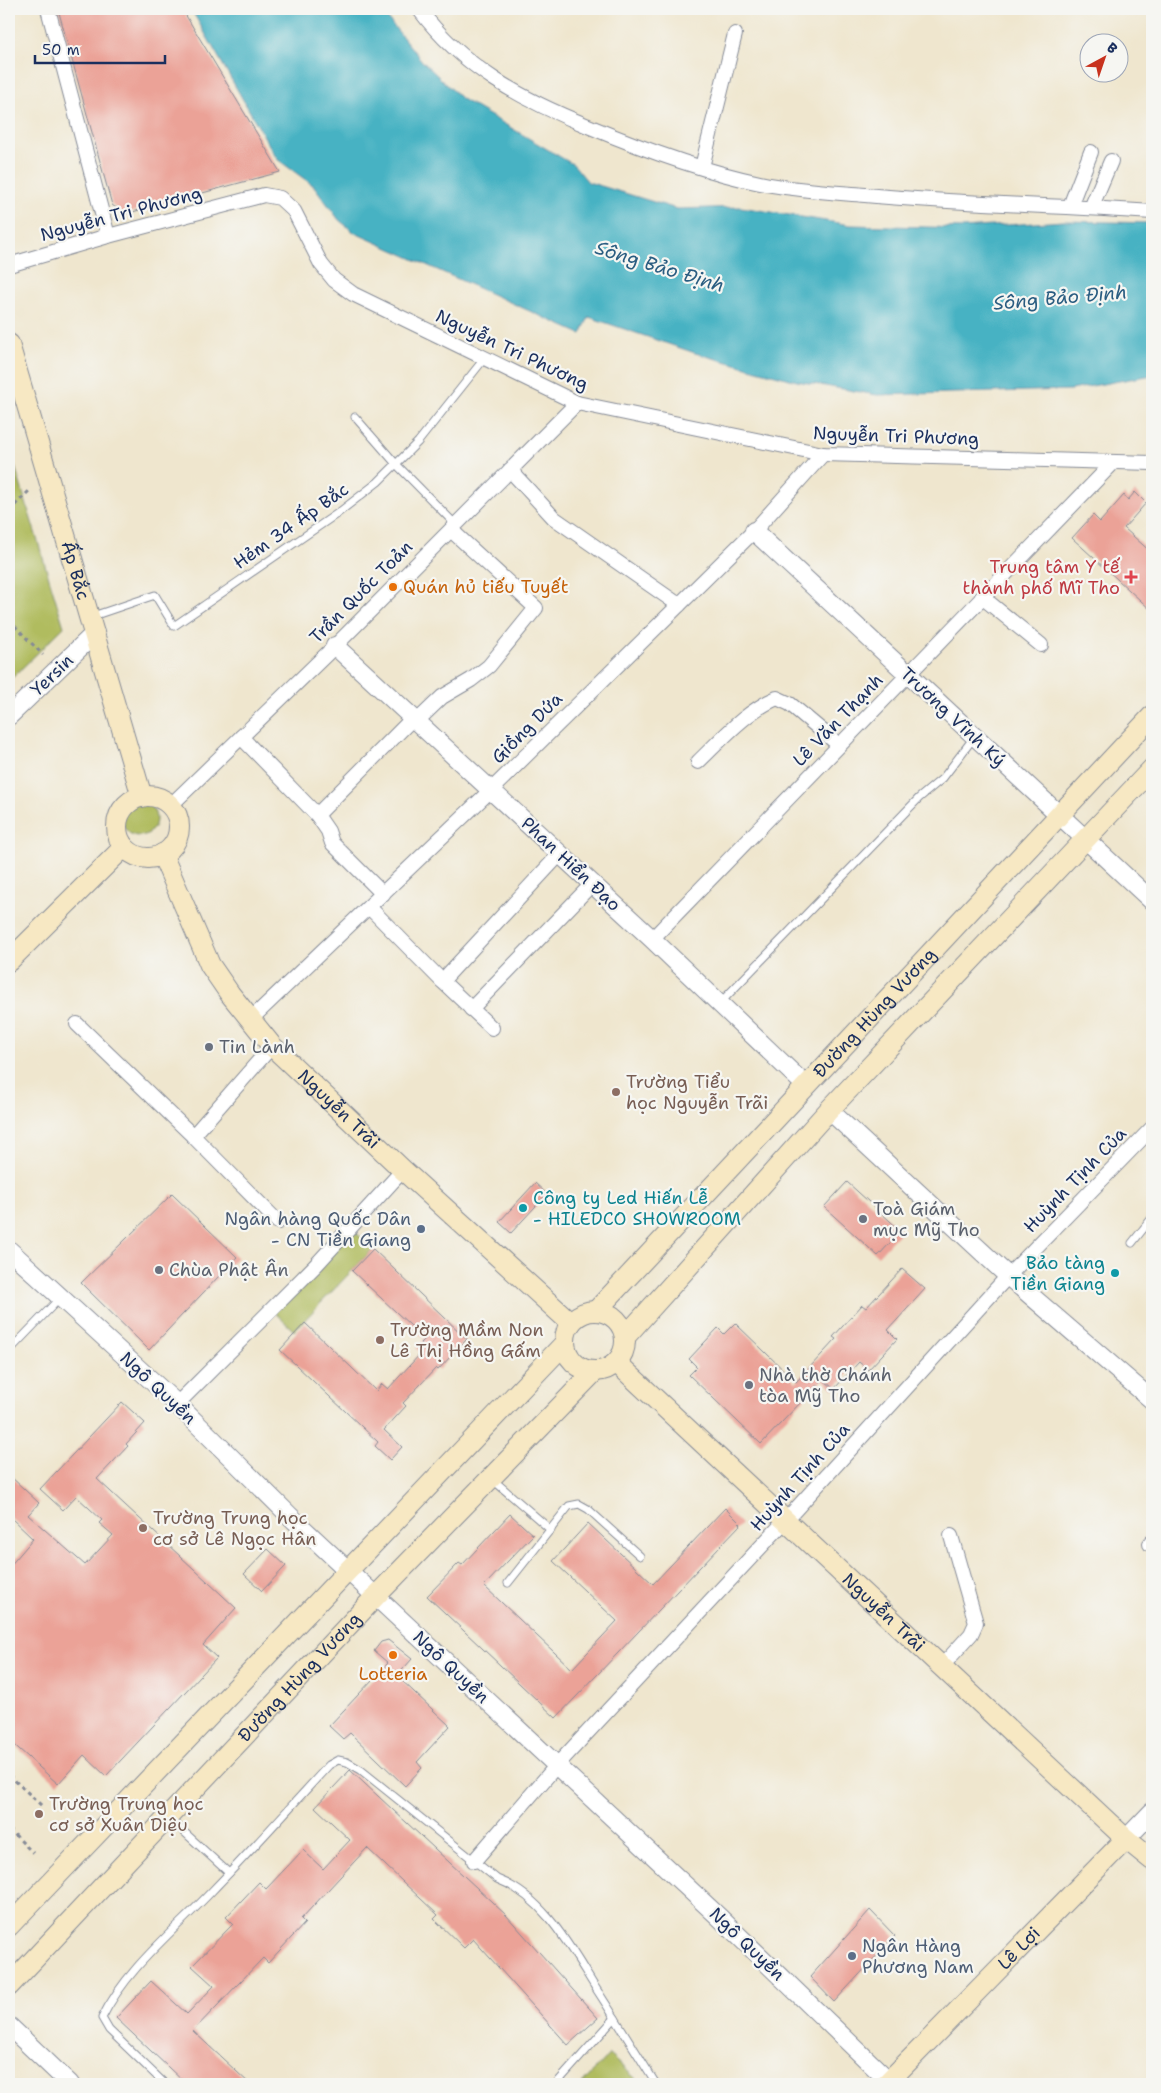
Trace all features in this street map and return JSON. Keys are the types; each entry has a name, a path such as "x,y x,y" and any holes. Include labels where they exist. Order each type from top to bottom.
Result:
{"main road":[{"name":"Ấp Bắc","path":"9,344 142,797"},
{"name":"Đường Hùng Vương","path":"596,1311 805,1085 1152,716"},
{"name":"Đường Hùng Vương","path":"625,1337 829,1110 1152,769"},
{"path":"142,797 162,799 170,806 179,823 178,832 170,849 154,857 138,856 124,846 117,830 121,812 126,805 142,797"},
{"path":"9,961 124,846"},
{"name":"Nguyễn Trãi","path":"162,854 210,965 250,1020 272,1046 403,1170 571,1323"},
{"path":"596,1311 607,1313 615,1318 621,1326 625,1337 625,1346 617,1363 610,1368 594,1372 583,1370 573,1364 566,1354 564,1344 565,1332 571,1323 586,1312 596,1311"},
{"path":"9,1926 347,1569 564,1344"},
{"name":"Nguyễn Trãi","path":"617,1363 1126,1839 1152,1860"},
{"name":"Đường Hùng Vương","path":"9,1986 375,1597 594,1372"},
{"name":"Lê Lợi","path":"889,2083 1126,1839"}],"street":[{"path":"48,9 108,236"},
{"path":"419,9 461,55 501,85 528,100 637,147 702,167 757,182 804,190 911,200 1070,206 1152,212"},
{"path":"702,167 735,34"},
{"path":"1070,206 1091,152"},
{"path":"1091,208 1110,160"},
{"name":"Nguyễn Tri Phương","path":"9,265 108,236 264,195 280,198 294,211 321,264 334,280 353,294 577,403 823,454 1152,463"},
{"name":"Trần Quốc Toản","path":"170,806 335,646 577,403"},
{"name":"Giồng Dứa","path":"250,1020 491,790 679,606 754,530 823,454"},
{"name":"Lê Văn Thạnh","path":"652,939 1114,462"},
{"path":"510,470 554,518 679,606"},
{"path":"317,815 415,720 442,697 479,676 536,608 453,527"},
{"name":"Trương Vĩnh Ký","path":"754,530 1152,901"},
{"path":"982,597 1041,645"},
{"name":"Yersin","path":"9,716 92,625"},
{"name":"Phan Hiển Đạo","path":"335,646 652,939 805,1085"},
{"path":"698,762 758,707 777,698 790,704 839,745"},
{"path":"241,737 317,815 328,831 332,843 383,894"},
{"path":"442,982 559,855"},
{"path":"471,1009 592,884"},
{"path":"368,907 442,982 492,1028"},
{"path":"77,1024 193,1136 278,1222"},
{"path":"193,1136 272,1046"},
{"path":"829,1110 1008,1276 1150,1393"},
{"name":"Huỳnh Tịnh Của","path":"474,1861 557,1765 785,1521 1008,1276 1152,1128"},
{"path":"177,1404 316,1265 403,1170"},
{"name":"Ngô Quyền","path":"9,1250 177,1404 375,1597 557,1765 889,2083"},
{"path":"942,1666 971,1634 976,1623 951,1536"},
{"name":"Lê Lợi","path":"1126,1839 1152,1812"},
{"path":"9,2026 70,2084"}],"lane":[{"name":"Hẻm 34 Ấp Bắc","path":"92,625 155,595 174,626 338,513 378,482 431,426 484,359"},
{"path":"355,417 453,527"},
{"path":"719,1004 919,798 943,778 975,736"},
{"path":"1132,1244 1152,1218"},
{"path":"9,1351 60,1298"},
{"path":"490,1477 551,1530"},
{"path":"508,1583 569,1506 579,1504 588,1509 640,1556"},
{"path":"165,2084 110,2030 102,2018 112,1999 142,1963 329,1765 338,1760 347,1762 360,1770 497,1879 522,1892 547,1917 615,2018 656,2084"},
{"path":"168,1817 229,1873"},
{"path":"556,2084 615,2018"}],"path":[{"path":"9,511 29,491"},
{"path":"9,620 43,654"},
{"path":"9,1775 43,1807"},
{"path":"9,1829 33,1853"}],"green space":[{"path":"9,447 64,627 9,681"},
{"path":"139,802 146,803 151,807 155,812 155,826 151,831 146,835 139,836 132,835 127,831 123,826 122,819 123,812 127,807 132,803"},
{"path":"348,1225 373,1249 294,1331 269,1307"},
{"path":"609,2055 642,2084 582,2084"}],"water":[{"name":"Sông Bảo Định","path":"191,9 380,9 422,61 462,99 574,165 588,182 677,209 741,207 850,225 964,228 1063,221 1152,223 1152,375 1070,390 877,395 797,381 695,353 589,317 581,334 355,233 339,220 314,186 277,159"}],"building":[{"path":"58,9 182,9 280,172 125,214 112,205"},
{"name":"Trung tâm Y tế thành phố Mĩ Tho","path":"1135,492 1146,503 1124,528 1152,553 1152,611 1072,538 1093,515 1100,522 1124,495 1128,500"},
{"name":"Toà Giám mục Mỹ Tho","path":"847,1182 901,1231 878,1256 824,1207"},
{"name":"Công ty Led Hiến Lễ - HILEDCO SHOWROOM","path":"535,1183 547,1194 511,1233 499,1222"},
{"name":"Chùa Phật Ân","path":"172,1194 237,1257 149,1350 81,1283"},
{"path":"373,1249 467,1339 403,1403 406,1406 384,1430 402,1447 390,1460 375,1446 378,1442 280,1350 305,1323 376,1391 382,1384 388,1389 421,1353 416,1348 425,1339 352,1271"},
{"path":"902,1269 925,1289 888,1330 897,1339 868,1370 859,1362 834,1389 823,1379 761,1444 689,1375 697,1367 689,1359 718,1328 724,1334 735,1323 796,1382 836,1339 833,1337 862,1305 866,1308"},
{"path":"122,1402 145,1423 126,1444 128,1446 97,1479 236,1608 203,1645 217,1658 106,1776 84,1755 58,1784 9,1740 9,1567 33,1539 9,1516 9,1475 39,1503 28,1515 85,1565 113,1535 99,1523 102,1520 76,1496 63,1510 40,1489"},
{"path":"725,1508 741,1524 556,1718 427,1596 459,1563 462,1565 510,1514 533,1535 484,1586 572,1669 617,1621 553,1561 588,1523 653,1584"},
{"path":"268,1549 286,1566 262,1591 244,1574"},
{"path":"388,1640 412,1659 397,1676 450,1726 417,1762 422,1768 405,1786 350,1733 343,1739 329,1726 388,1663 374,1651 381,1642"},
{"path":"350,1770 506,1915 598,2018 568,2045 473,1939 464,1948 434,1919 438,1915 367,1848 301,1919 305,1923 268,1963 263,1958 193,2031 250,2084 186,2084 116,2018 151,1981 187,2014 214,1986 192,1966 233,1924 226,1917 259,1882 266,1889 303,1850 323,1869 350,1840 315,1807"},
{"name":"Ngân Hàng Phương Nam","path":"870,1910 895,1936 834,2002 810,1977"}],"place":[{"name":"Trung tâm Y tế thành phố Mĩ Tho","path":"1131,577"},
{"name":"Quán hủ tiếu Tuyết","path":"393,587"},
{"name":"Tin Lành","path":"209,1047"},
{"name":"Trường Tiểu học Nguyễn Trãi","path":"616,1092"},
{"name":"Công ty Led Hiến Lễ - HILEDCO SHOWROOM","path":"523,1208"},
{"name":"Toà Giám mục Mỹ Tho","path":"863,1219"},
{"name":"Ngân hàng Quốc Dân - CN Tiền Giang","path":"421,1229"},
{"name":"Chùa Phật Ân","path":"159,1270"},
{"name":"Bảo tàng Tiền Giang","path":"1115,1273"},
{"name":"Trường Mầm Non Lê Thị Hồng Gấm","path":"380,1340"},
{"name":"Nhà thờ Chánh tòa Mỹ Tho","path":"749,1385"},
{"name":"Trường Trung học cơ sở Lê Ngọc Hân","path":"143,1528"},
{"name":"Lotteria","path":"393,1655"},
{"name":"Trường Trung học cơ sở Xuân Diệu","path":"39,1814"},
{"name":"Ngân Hàng Phương Nam","path":"852,1956"}]}
